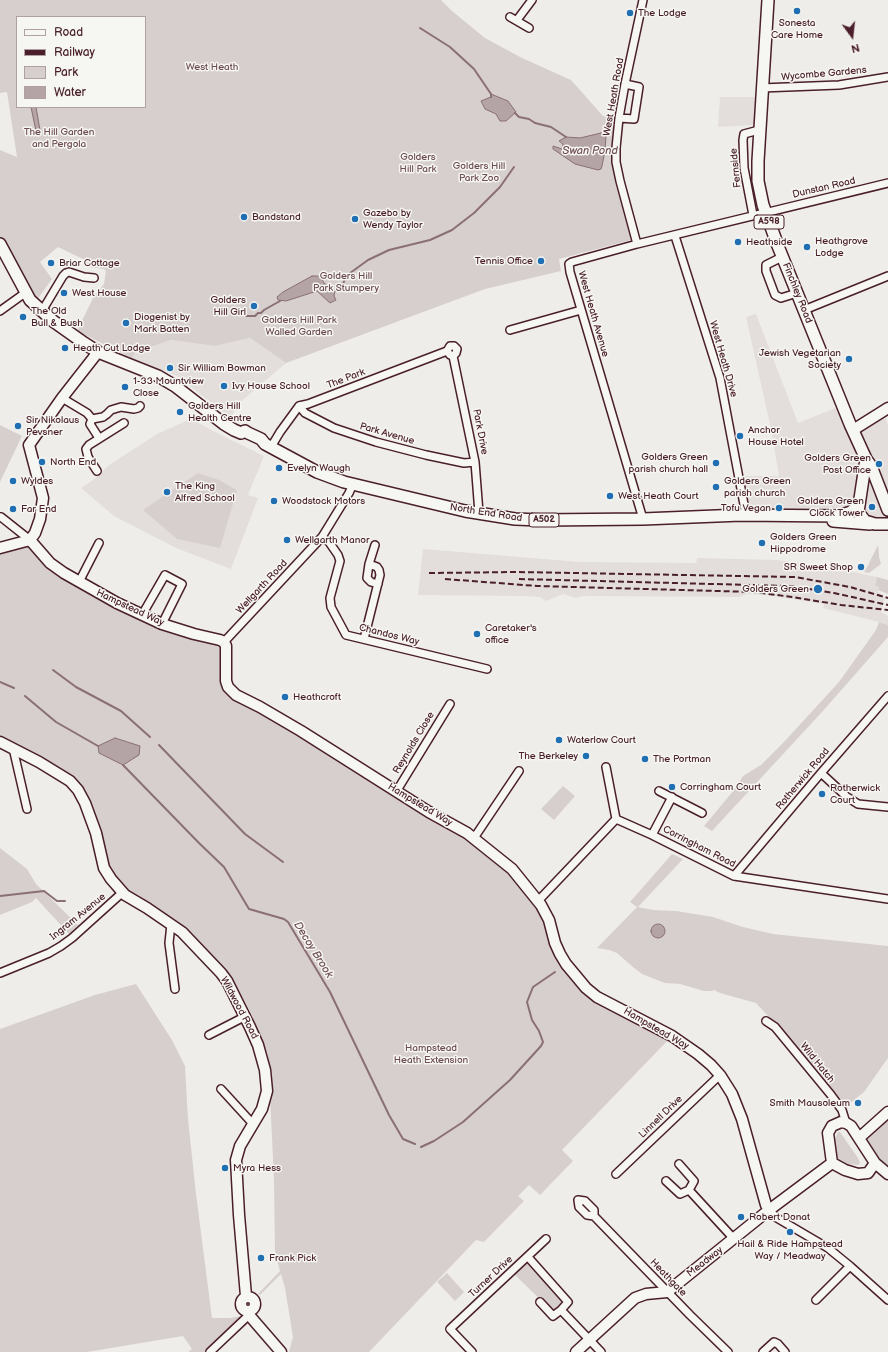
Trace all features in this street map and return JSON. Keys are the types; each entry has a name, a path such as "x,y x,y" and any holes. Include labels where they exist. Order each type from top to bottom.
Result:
{"main road":[{"name":"Finchley Road","path":"768,0 761,88 758,181 765,213 782,257 853,430 866,459 871,466 887,507 881,517 874,524"},
{"name":"A502","path":"0,244 30,300 42,311 96,351"},
{"name":"North End Road","path":"96,351 158,376 175,386 224,424 241,433 245,431 248,432 261,439 268,446 317,472 353,484 479,513 515,519 541,520 643,519 746,515 839,516 851,512 859,505"},
{"path":"866,459 862,494 858,512 865,521 874,524"},
{"path":"862,494 868,489 873,488 881,493"},
{"name":"North End Road","path":"790,516 874,524"},
{"name":"A502","path":"874,524 888,524"}],"street":[{"path":"529,28 513,18 532,0"},
{"name":"West Heath Road","path":"637,244 616,162 619,118 644,0"},
{"name":"Wycombe Gardens","path":"761,88 839,85 888,77"},
{"path":"619,118 634,119 639,87 625,84"},
{"name":"Fernside","path":"753,215 744,168 744,134 759,130"},
{"path":"744,152 758,152"},
{"name":"Dunstan Road","path":"765,213 888,183"},
{"name":"West Heath Avenue","path":"643,519 580,310 569,264 637,244 765,213"},
{"name":"West Heath Drive","path":"675,236 720,378 746,515"},
{"path":"782,257 766,265 766,271 775,295 781,298 797,293"},
{"path":"42,311 62,276 66,273 68,272 84,278 94,278"},
{"path":"804,310 888,276"},
{"path":"0,311 25,293"},
{"path":"510,330 580,310"},
{"name":"The Park","path":"299,406 450,354 450,346 454,346"},
{"path":"0,548 30,540 35,533 40,519 43,498 29,445 96,351"},
{"name":"Park Drive","path":"450,354 475,462 479,513"},
{"path":"62,398 87,413 92,419"},
{"path":"92,419 103,417 111,410 121,407 134,409 140,406"},
{"path":"268,446 299,406"},
{"name":"Park Avenue","path":"299,406 305,413 334,428 376,442 464,463 475,462"},
{"path":"853,430 888,408"},
{"path":"92,419 90,424 99,438"},
{"path":"97,471 88,457 86,449 99,438 124,423"},
{"name":"Wellgarth Road","path":"224,642 322,537 353,484"},
{"path":"1,517 30,540"},
{"name":"Chandos Way","path":"322,537 335,550 340,561 330,598 331,607 346,635 487,669"},
{"name":"Hampstead Way","path":"30,540 50,563 79,582 117,603 162,624 224,642 226,646 226,681 228,687 236,695 306,734 396,792 474,838 512,869 538,901 549,920 555,943 564,960 586,988 597,997 672,1036 698,1054 720,1075 732,1094 742,1119 766,1205 770,1210 777,1218 828,1248 888,1300"},
{"path":"79,582 100,543"},
{"path":"375,545 369,564 367,578 371,582 378,584"},
{"path":"364,639 380,575 377,567 369,564"},
{"path":"142,615 165,575 182,584 162,624"},
{"name":"Rotherwick Road","path":"734,876 820,773 888,696"},
{"name":"Reynolds Close","path":"396,792 450,704"},
{"name":"Wildwood Road","path":"0,742 70,780 78,790 96,833 104,868 111,879 123,892 182,932 221,973 246,1016 258,1045 265,1070 267,1091 262,1109 240,1146 236,1160 240,1236 246,1296 241,1300 241,1304 243,1309 248,1313"},
{"path":"13,748 27,809"},
{"path":"538,901 616,819 606,767"},
{"path":"474,838 519,771"},
{"path":"820,773 847,797 858,804 888,807"},
{"path":"659,790 702,813"},
{"path":"652,835 672,797"},
{"name":"Corringham Road","path":"616,819 652,835 734,876 888,899"},
{"name":"Ingram Avenue","path":"0,973 61,946 123,892"},
{"path":"171,924 169,943 175,988"},
{"path":"209,1035 246,1016"},
{"name":"Wild Hatch","path":"766,1021 775,1027 831,1095 842,1110 846,1123"},
{"name":"Linnell Drive","path":"616,1174 720,1075"},
{"path":"221,1089 253,1124"},
{"path":"859,1138 888,1112"},
{"path":"875,1163 868,1173 858,1174 845,1170 832,1163 828,1133 832,1126 836,1123 846,1123 851,1126 875,1163 888,1174"},
{"name":"Meadway","path":"667,1292 832,1163"},
{"path":"666,1181 680,1194 689,1190 694,1181 679,1164"},
{"path":"689,1190 734,1239"},
{"name":"Heathgate","path":"594,1216 667,1292 728,1352"},
{"name":"Turner Drive","path":"472,1352 450,1329 546,1239"},
{"path":"528,1257 568,1302 553,1316 540,1302"},
{"path":"816,1300 850,1266"},
{"path":"576,1352 635,1298 646,1294 667,1292"},
{"path":"561,1310 601,1352"},
{"path":"210,1352 248,1313 281,1352"},
{"path":"763,1352 774,1342 778,1344 785,1352"}],"shaded area":[{"path":"720,97 755,97 754,125 718,127"},
{"path":"756,314 798,423 843,405 853,430 883,412 888,425 888,527 857,524 746,520 740,476 779,476 771,429 746,317"},
{"name":"Ivy House School","path":"250,338 286,363 238,404 231,418 177,376 132,358 140,345 151,347 171,340 215,346"},
{"name":"The King Alfred School","path":"191,419 264,456 248,495 258,498 231,569 176,548 114,516 81,488 93,480 109,465 157,434"},
{"path":"423,549 580,562 696,563 697,558 777,560 829,567 831,563 848,567 848,571 877,577 875,586 879,587 878,592 885,597 881,612 888,616 888,625 823,608 824,604 766,595 747,594 739,597 583,596 576,598 563,594 546,601 540,597 525,596 418,595"}],"green space":[{"name":"Golders Hill Park","path":"0,0 441,0 485,38 522,58 571,80 603,116 613,119 612,162 615,182 631,240 559,259 561,271 485,289 286,363 250,338 215,346 171,340 151,347 140,345 132,358 77,331 94,296 104,284 106,271 104,269 88,267 87,261 58,247 40,262 52,279 34,304 0,244 0,150 17,157 7,92 0,93"},
{"path":"0,425 22,436 0,482"},
{"path":"198,473 219,480 237,490 220,548 177,539 143,510"},
{"name":"Hampstead Heath Extension","path":"26,542 50,563 142,615 220,640 228,687 474,838 538,901 555,943 597,997 672,1036 562,1150 573,1161 540,1195 529,1185 518,1196 524,1201 484,1242 476,1240 369,1352 289,1352 293,1337 285,1288 281,1274 260,1295 258,1294 280,1271 275,1252 274,1180 268,1055 251,1013 232,977 170,917 129,890 106,865 84,795 0,737 0,548"},
{"path":"878,545 881,564 869,573 864,572 869,564"},
{"path":"877,577 888,580 888,594 878,590 879,587 875,586"},
{"path":"879,622 888,625 888,637 822,712 712,831 704,826 734,790 743,776 761,765 839,682 876,630"},
{"path":"563,786 575,796 554,820 541,809"},
{"path":"0,848 27,869 36,884 78,925 69,934 36,898 32,902 0,915"},
{"path":"672,854 683,859 638,907 713,917 743,927 773,934 888,946 888,1058 864,1092 844,1108 782,1031 756,1003 714,990 704,991 680,984 665,983 642,974 617,953 597,948 637,907 630,902"},
{"path":"136,984 172,1040 185,1066 188,1119 196,1194 212,1318 230,1318 249,1315 210,1352 188,1352 192,1349 183,1336 87,1352 0,1352 0,1029 95,995"},
{"path":"888,1112 888,1173 859,1138"},
{"path":"838,1132 840,1132 858,1158 860,1163 858,1165 848,1164 836,1159 834,1141"},
{"path":"528,1260 563,1301 554,1310 551,1310 514,1274"},
{"path":"447,1273 464,1292 455,1301 437,1282"}],"water":[{"path":"491,94 508,101 516,112 506,121 500,121 496,114 485,109 481,101 491,97"},
{"path":"31,108 36,108 40,130 36,131"},
{"name":"Swan Pond","path":"601,133 606,136 605,151 601,169 598,170 575,164 553,149 553,146 562,149 563,144 559,141 566,137 580,138"},
{"path":"312,276 319,276 324,283 335,291 334,296 336,300 330,303 317,291 286,301 278,300 277,297 283,292"},
{"path":"115,738 140,746 139,755 123,765 99,753 98,746"},
{"path":"658,924 663,926 665,931 663,936 658,938 653,936 651,931 653,926"}],"waterway":[{"path":"420,28 450,47 474,69 491,94 491,97"},
{"path":"515,113 519,117 551,127 566,137"},
{"path":"335,291 343,284 346,276 368,260 389,250 430,240 452,230 474,213 500,187 514,167"},
{"path":"243,314 247,316 255,316 280,301"},
{"path":"53,670 76,687 121,711 150,737"},
{"name":"Decoy Brook","path":"0,682 14,688"},
{"name":"Decoy Brook","path":"25,696 56,722 98,746"},
{"path":"159,745 245,834 283,862"},
{"name":"Decoy Brook","path":"123,765 224,867 249,909 284,919 288,922 330,992 389,1115 403,1139 415,1144"},
{"name":"Decoy Brook","path":"0,896 44,891 57,901 65,901"},
{"name":"Decoy Brook","path":"421,1147 434,1141 463,1122 510,1080 541,1046 543,1042 539,1031 532,1020 527,1002 533,987 555,972"}],"railway":[{"path":"429,573 518,572 795,577 850,587 888,598"},
{"path":"445,579 537,586 754,592 841,605 888,610"},
{"path":"519,579 790,586 834,593 888,605"}],"place":[{"name":"Sonesta Care Home","path":"797,11"},
{"name":"The Lodge","path":"630,13"},
{"name":"Bandstand","path":"244,217"},
{"name":"Gazebo by Wendy Taylor","path":"355,219"},
{"name":"Heathside","path":"738,242"},
{"name":"Heathgrove Lodge","path":"807,247"},
{"name":"Tennis Office","path":"541,261"},
{"name":"Briar Cottage","path":"51,263"},
{"name":"West House","path":"64,293"},
{"name":"Golders Hill Girl","path":"254,306"},
{"name":"The Old Bull & Bush","path":"23,317"},
{"name":"Diogenist by Mark Batten","path":"126,323"},
{"name":"Heath Cut Lodge","path":"65,348"},
{"name":"Jewish Vegetarian Society","path":"849,359"},
{"name":"Sir William Bowman","path":"170,368"},
{"name":"Ivy House School","path":"224,386"},
{"name":"1-33 Mountview Close","path":"125,387"},
{"name":"Golders Hill Health Centre","path":"180,412"},
{"name":"Sir Nikolaus Pevsner","path":"18,426"},
{"name":"Anchor House Hotel","path":"740,436"},
{"name":"North End","path":"42,462"},
{"name":"Golders Green parish church hall","path":"716,463"},
{"name":"Golders Green Post Office","path":"879,464"},
{"name":"Evelyn Waugh","path":"279,468"},
{"name":"Wyldes","path":"13,481"},
{"name":"Golders Green parish church","path":"716,487"},
{"name":"The King Alfred School","path":"167,492"},
{"name":"West Heath Court","path":"610,496"},
{"name":"Woodstock Motors","path":"274,501"},
{"name":"Golders Green Clock Tower","path":"872,507"},
{"name":"Tofu Vegan","path":"779,508"},
{"name":"Far End","path":"13,509"},
{"name":"Wellgarth Manor","path":"287,540"},
{"name":"Golders Green Hippodrome","path":"762,543"},
{"name":"SR Sweet Shop","path":"861,567"},
{"name":"Golders Green","path":"818,589"},
{"name":"Caretaker's office","path":"477,634"},
{"name":"Heathcroft","path":"285,697"},
{"name":"Waterlow Court","path":"559,740"},
{"name":"The Berkeley","path":"586,756"},
{"name":"The Portman","path":"645,759"},
{"name":"Corringham Court","path":"672,787"},
{"name":"Rotherwick Court","path":"822,794"},
{"name":"Smith Mausoleum","path":"858,1103"},
{"name":"Myra Hess","path":"225,1168"},
{"name":"Robert Donat","path":"741,1217"},
{"name":"Hail & Ride Hampstead Way / Meadway","path":"790,1232"},
{"name":"Frank Pick","path":"261,1258"}],"park label":[{"name":"West Heath","path":"212,67"},
{"name":"The Hill Garden and Pergola","path":"59,138"},
{"name":"Golders Hill Park Zoo","path":"479,172"},
{"name":"Golders Hill Park Stumpery","path":"346,282"},
{"name":"Golders Hill Park Walled Garden","path":"299,326"}]}
